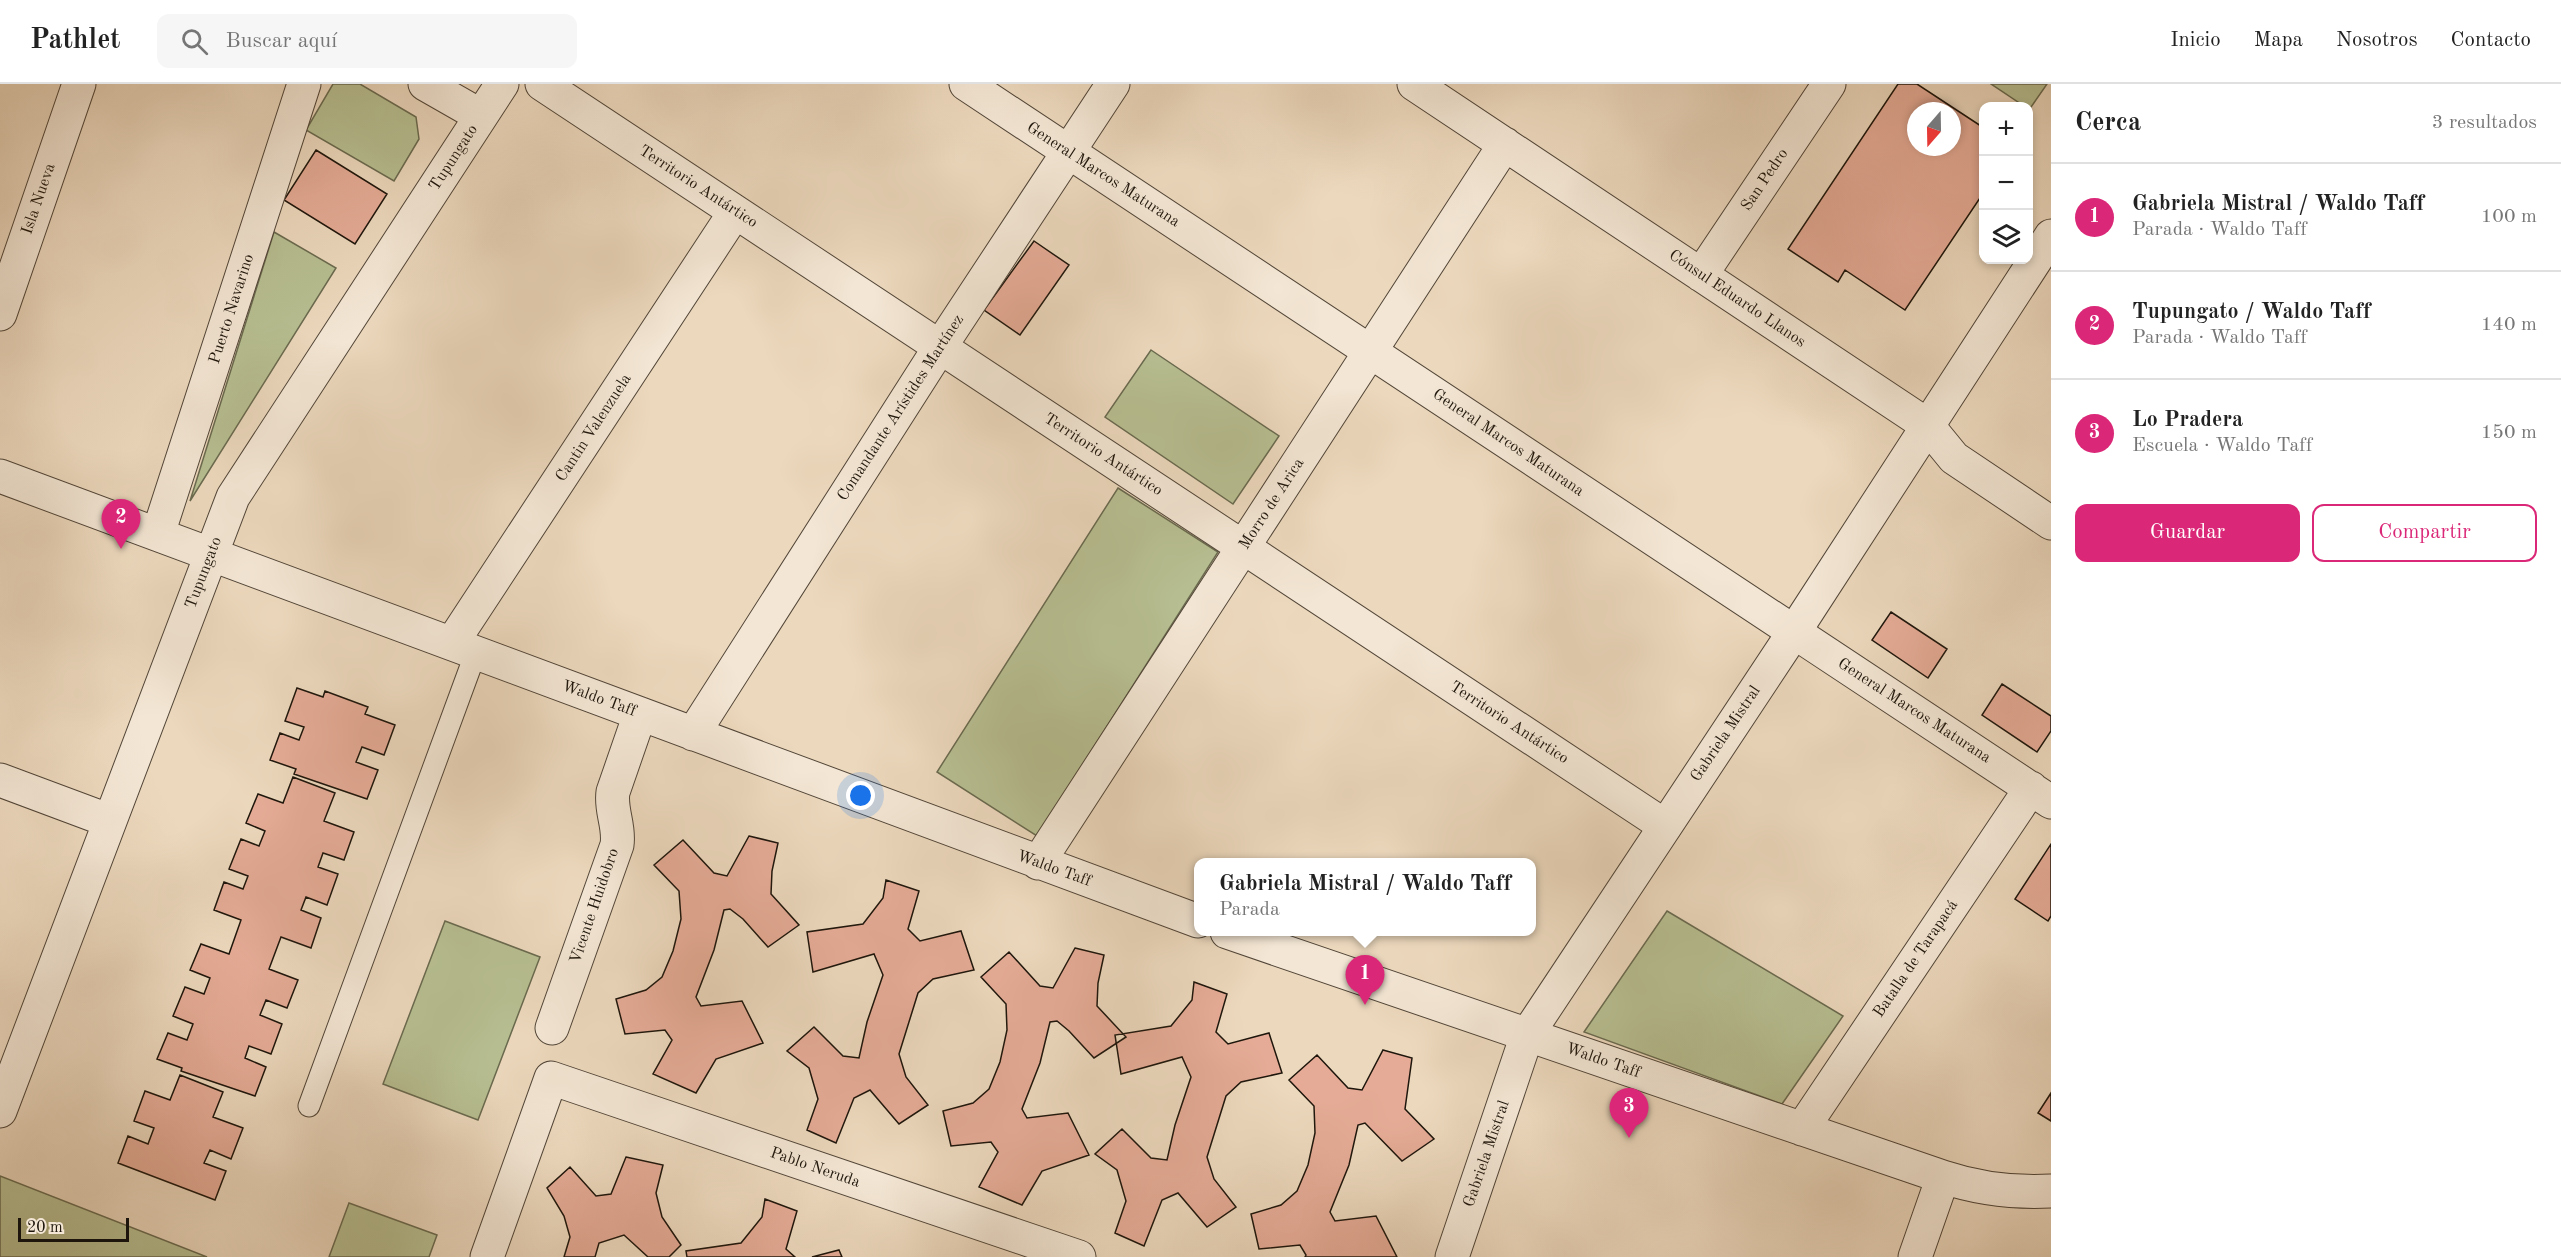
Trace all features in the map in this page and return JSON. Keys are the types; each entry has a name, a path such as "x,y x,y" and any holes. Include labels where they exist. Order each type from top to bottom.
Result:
{"street":[{"name":"Isla Nueva","path":"0,314 78,84"},
{"name":"Puerto Navarino","path":"158,534 304,84"},
{"path":"425,84 482,116"},
{"name":"Tupungato","path":"0,1111 11,1048 110,821 234,497 244,478 502,84"},
{"name":"Territorio Antártico","path":"542,84 1665,826"},
{"name":"General Marcos Maturana","path":"966,84 2041,795"},
{"name":"Comandante Arístides Martínez","path":"693,734 940,347 1113,84"},
{"name":"Cónsul Eduardo Llanos","path":"1414,84 1927,425 1954,458 2051,523"},
{"name":"San Pedro","path":"1701,275 1829,84"},
{"name":"Morro de Arica","path":"1038,863 1505,144"},
{"name":"Cantin Valenzuela","path":"464,648 735,212"},
{"name":"Gabriela Mistral","path":"1452,1257 1527,1035 1794,632 2050,238"},
{"name":"Waldo Taff","path":"0,476 1194,920"},
{"name":"Vicente Huidobro","path":"552,1028 617,845 619,832 611,804 613,792 640,714"},
{"path":"0,780 110,821"},
{"name":"Batalla de Tarapacá","path":"1802,1129 2041,795"},
{"name":"Waldo Taff","path":"1239,936 1943,1178 1993,1190 2051,1191"},
{"name":"Pablo Neruda","path":"487,1257 551,1078 1079,1257"},
{"path":"1915,1257 1943,1178"}],"lane":[{"path":"309,1106 464,648"}],"green space":[{"path":"333,84 360,84 416,117 419,139 394,181 306,130"},
{"path":"1991,84 2047,84 2033,104 2033,102 2018,102"},
{"path":"274,232 336,268 190,501"},
{"path":"1151,350 1279,436 1233,504 1105,417"},
{"path":"1118,488 1218,552 1037,836 937,772"},
{"path":"1667,911 1843,1016 1782,1104 1584,1032"},
{"path":"445,921 540,957 478,1120 383,1084"},
{"path":"0,1176 207,1257 0,1257"},
{"path":"349,1203 437,1235 429,1257 329,1257"}],"building":[{"path":"1898,84 1917,84 1944,102 1907,102 1907,156 1961,156 1961,113 1979,125 1979,199 1905,310 1845,270 1838,282 1788,249"},
{"path":"316,150 387,194 355,244 284,200"},
{"path":"1034,241 1069,265 1020,335 984,310"},
{"path":"1891,612 1947,649 1928,678 1872,640"},
{"path":"2002,684 2051,716 2051,731 2037,752 1982,715"},
{"path":"297,688 323,697 325,691 368,707 365,714 395,725 384,755 362,747 356,762 378,770 367,799 294,774 296,769 270,760 280,733 299,740 304,727 285,721"},
{"path":"293,777 335,793 324,821 354,832 344,860 323,853 318,867 338,874 327,905 306,897 301,910 321,918 311,948 281,937 269,969 298,980 287,1008 266,1000 260,1015 282,1024 271,1054 249,1046 245,1058 266,1067 255,1096 181,1071 182,1068 157,1059 168,1033 187,1040 193,1024 173,1016 185,987 204,994 210,978 190,970 201,944 229,954 241,920 214,910 224,882 243,889 248,876 229,869 241,839 259,846 265,831 246,823 258,794 283,803"},
{"path":"749,836 778,843 772,871 771,894 799,925 768,947 743,919 730,909 724,910 714,950 696,997 701,1006 742,1001 763,1043 716,1059 696,1093 653,1074 672,1040 665,1030 625,1034 616,999 646,990 662,977 673,951 681,919 679,891 654,865 683,840 714,873 727,876"},
{"path":"2051,844 2051,916 2048,921 2015,899"},
{"path":"886,880 919,891 908,929 920,941 961,931 974,970 933,979 918,993 899,1054 906,1077 928,1105 899,1124 870,1090 854,1098 836,1143 807,1130 818,1099 809,1068 787,1051 814,1027 843,1056 859,1058 867,1022 883,975 874,954 813,972 807,932 863,924 883,898"},
{"path":"1075,948 1104,955 1098,983 1097,1006 1126,1037 1094,1058 1057,1021 1050,1022 1040,1063 1022,1109 1027,1118 1068,1113 1089,1155 1042,1171 1022,1205 979,1187 998,1152 991,1142 951,1146 943,1111 973,1103 989,1089 1000,1062 1007,1030 1006,1004 981,977 1009,952 1040,986 1053,988"},
{"path":"1194,982 1227,994 1216,1032 1228,1044 1269,1033 1282,1073 1241,1082 1226,1096 1207,1157 1214,1179 1236,1207 1207,1227 1178,1193 1162,1200 1144,1246 1115,1233 1126,1201 1117,1170 1095,1154 1122,1129 1151,1158 1167,1160 1175,1125 1191,1077 1182,1057 1121,1074 1115,1035 1171,1026 1192,1000"},
{"path":"1383,1050 1412,1058 1405,1109 1434,1139 1402,1161 1365,1123 1358,1125 1349,1165 1330,1212 1335,1221 1376,1216 1397,1257 1305,1257 1300,1245 1259,1249 1251,1214 1281,1205 1297,1191 1308,1165 1315,1133 1314,1106 1289,1080 1317,1055 1348,1088 1362,1090"},
{"path":"180,1075 223,1092 213,1117 243,1128 231,1159 210,1150 204,1163 226,1171 215,1200 118,1163 128,1136 148,1144 154,1128 134,1121 145,1091 170,1100"},
{"path":"2051,1093 2051,1121 2038,1113"},
{"path":"626,1157 663,1165 656,1193 662,1217 681,1245 669,1257 648,1257 624,1235 599,1243 595,1257 564,1257 570,1237 564,1216 547,1188 570,1167 596,1196 611,1194"},
{"path":"765,1199 797,1211 786,1249 795,1257 687,1257 686,1251 741,1243 762,1217"},
{"path":"839,1250 842,1257 812,1257"}],"place":[{"name":"Tupungato / Waldo Taff","path":"121,549"},
{"name":"Gabriela Mistral / Waldo Taff","path":"1365,1005"},
{"name":"Lo Pradera","path":"1629,1138"}]}
